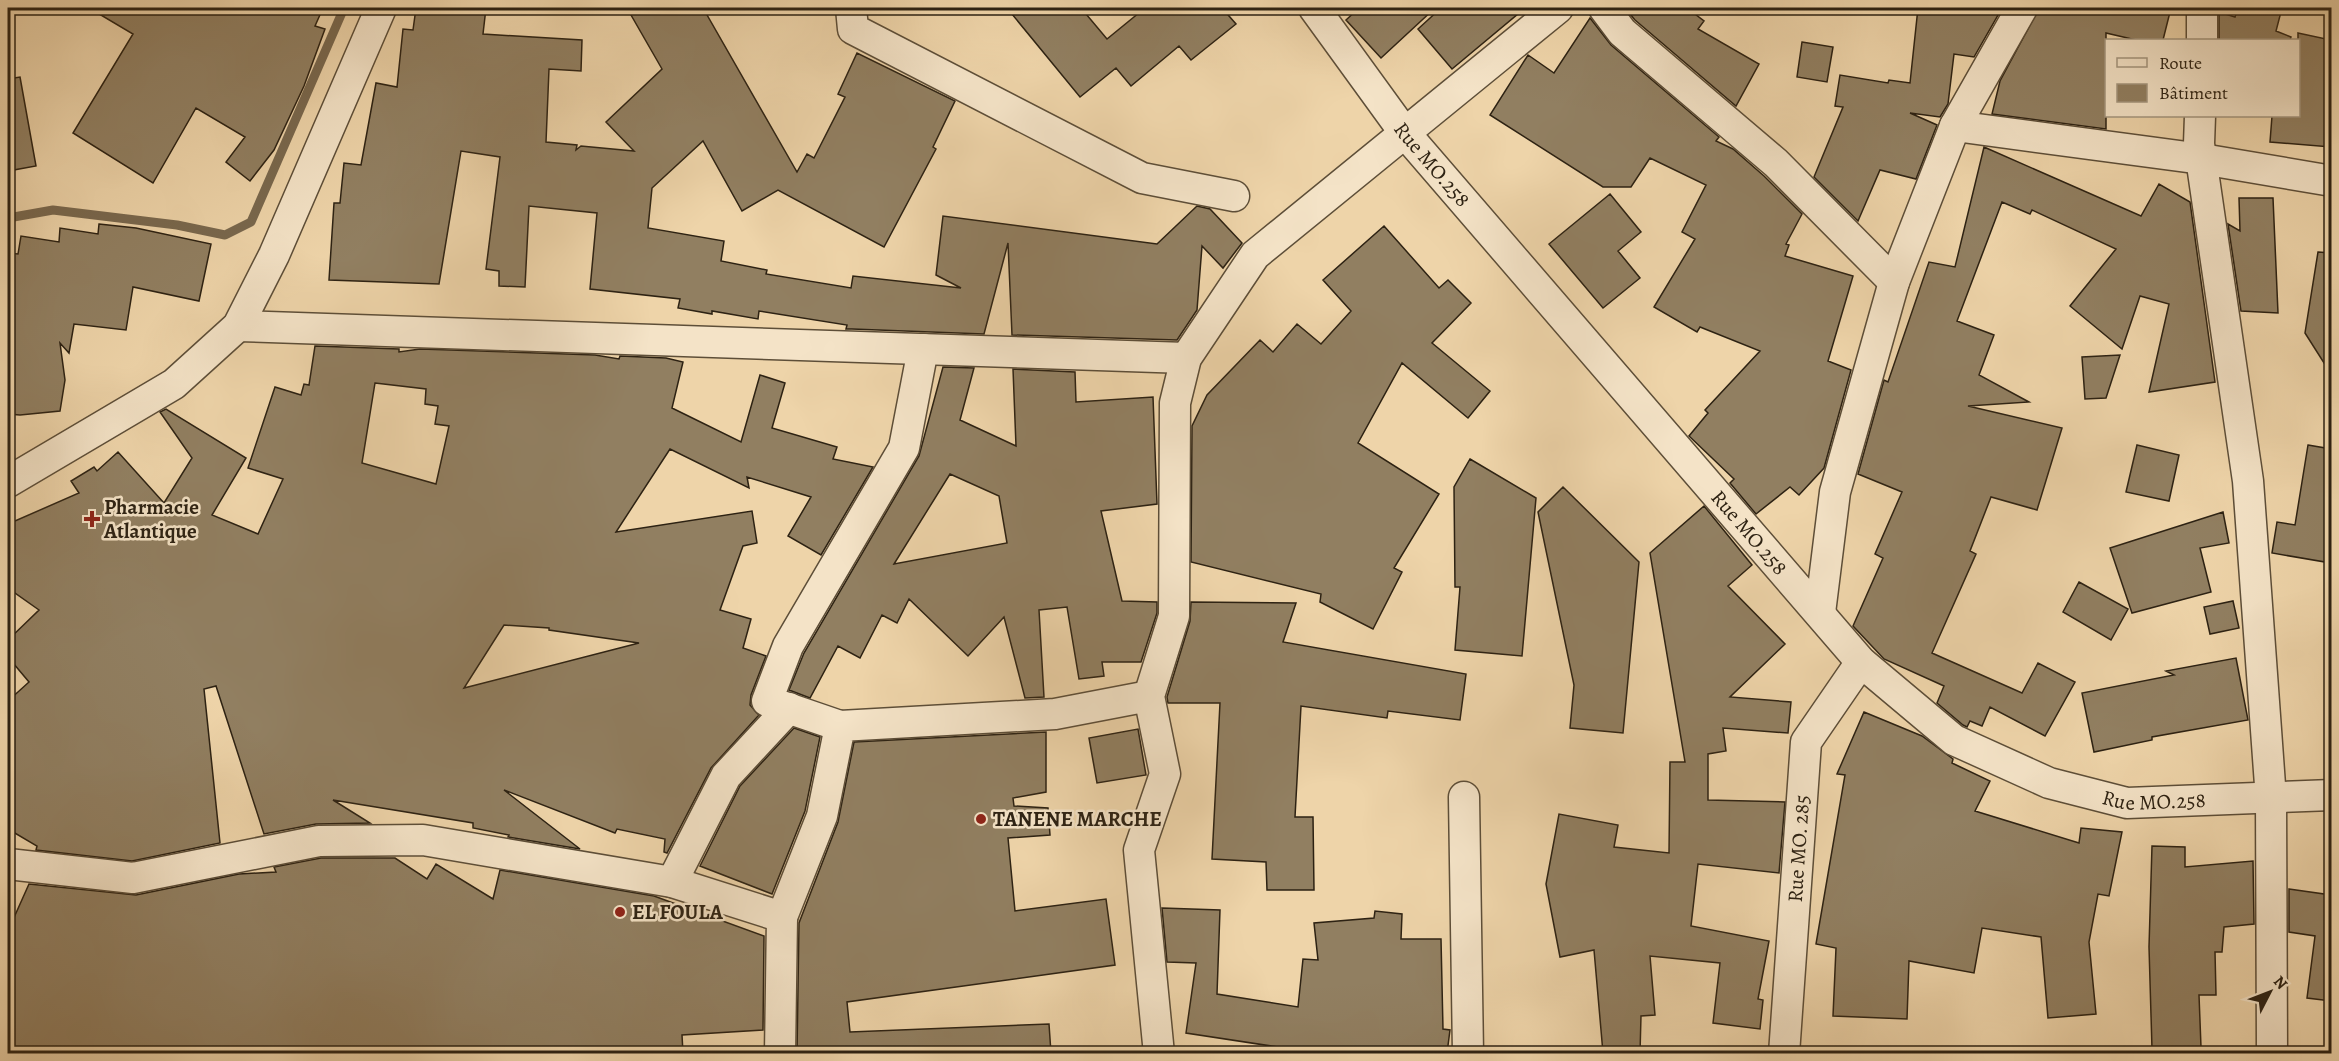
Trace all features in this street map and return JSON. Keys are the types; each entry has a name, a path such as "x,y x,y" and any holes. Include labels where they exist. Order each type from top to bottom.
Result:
{"street":[{"path":"8,482 174,384 238,326 274,255 381,8"},
{"path":"850,8 853,29 1142,177 1234,196"},
{"name":"Rue MO.258","path":"1314,8 1404,132 1861,662 1954,740 2049,783 2127,803 2331,795"},
{"path":"1159,1053 1138,850 1165,774 1149,696 1173,616 1175,403 1186,358 1255,255 1558,8"},
{"path":"1604,8 1622,32 1776,163 1894,282"},
{"path":"1820,613 1835,492 1894,282 1955,126 2022,8"},
{"path":"2202,8 2202,39"},
{"path":"2200,117 2202,159 2248,481 2271,799 2271,1053"},
{"path":"1955,126 2202,159 2331,181"},
{"path":"238,326 1186,358"},
{"path":"923,349 904,448 788,646 766,701 840,726 1055,714 1149,696"},
{"name":"Rue MO. 285","path":"1784,1053 1806,742 1861,662"},
{"path":"672,882 726,776 789,708"},
{"path":"780,1053 782,917 822,816 840,726"},
{"path":"1464,797 1468,1053"},
{"path":"8,864 133,878 319,841 423,840 672,882 782,917"}],"building":[{"path":"89,8 323,8 315,26 325,29 304,86 274,150 250,181 226,162 245,137 196,108 153,183 73,133 133,34"},
{"path":"416,8 486,8 483,34 582,40 581,71 549,69 546,142 577,145 576,150 581,146 634,151 606,122 662,69 627,8 703,8 797,172 807,154 814,158 845,97 838,94 857,53 955,101 933,147 936,149 884,247 778,190 742,211 703,141 652,188 648,228 724,241 721,261 767,270 766,274 851,288 853,276 961,288 936,275 943,216 1157,244 1197,206 1210,209 1242,243 1223,268 1202,246 1197,310 1177,340 1012,335 1008,243 984,334 846,329 847,325 759,311 758,319 712,311 712,314 678,308 680,299 590,289 597,213 529,206 525,287 499,286 499,271 486,269 500,157 461,151 439,284 329,280 334,203 340,203 344,163 361,165 376,83 397,87 403,29 413,30"},
{"path":"1007,8 1081,8 1107,39 1145,8 1222,8 1236,24 1191,60 1179,46 1131,86 1116,68 1080,97"},
{"path":"1359,8 1435,8 1381,58 1346,20"},
{"path":"1441,8 1525,8 1452,69 1418,29"},
{"path":"1625,8 1687,8 1704,21 1698,29 1759,64 1736,106 1635,20"},
{"path":"1918,8 2002,8 1974,57 1954,54 1948,104 1940,117 1910,113 1937,125 1916,179 1880,170 1858,221 1814,177 1843,107 1835,106 1840,75 1888,83 1889,80 1910,83"},
{"path":"2039,8 2151,8 2170,12 2163,39 2132,39 2106,33 2106,129 1992,114 2000,81"},
{"path":"2238,8 2282,8 2276,31 2291,37 2290,39 2219,39 2219,12 2235,17"},
{"path":"1590,18 1611,45 1719,137 1716,141 1733,149 1764,176 1802,214 1786,244 1789,245 1785,256 1853,276 1828,361 1851,370 1824,468 1799,495 1790,487 1756,514 1730,483 1734,479 1689,436 1708,413 1705,410 1760,351 1700,327 1697,332 1654,307 1695,239 1682,232 1706,185 1650,158 1631,187 1603,187 1490,115 1528,55 1554,73"},
{"path":"2298,33 2331,40 2331,147 2270,142 2272,117 2300,117 2300,39 2298,39"},
{"path":"1802,42 1833,47 1827,82 1797,77"},
{"path":"20,77 36,166 8,171 8,79"},
{"path":"1984,147 2141,216 2159,184 2190,202 2215,382 2149,392 2169,304 2140,296 2122,349 2070,306 2116,249 2032,210 2030,214 2002,202 1957,321 1994,335 1979,375 2029,402 1968,406 2062,428 2037,510 1991,497 1970,551 1976,554 1932,653 2022,693 2038,663 2075,682 2045,736 1990,707 1982,726 1970,721 1967,727 1963,725 1937,703 1944,686 1884,659 1853,626 1883,558 1875,554 1902,492 1858,474 1884,380 1888,382 1929,262 1955,267"},
{"path":"1610,194 1641,232 1618,251 1640,278 1603,308 1549,244"},
{"path":"2239,198 2273,198 2278,313 2241,311 2228,224 2240,231"},
{"path":"99,224 136,228 211,244 199,301 133,287 126,330 74,324 69,353 60,343 65,380 60,411 8,414 8,253 18,254 21,236 59,242 60,228 98,234"},
{"path":"1384,226 1439,288 1448,280 1471,303 1432,343 1490,391 1468,418 1402,363 1358,443 1439,494 1394,568 1402,572 1373,629 1320,602 1321,594 1191,562 1192,426 1207,395 1260,340 1273,352 1297,324 1321,344 1351,311 1323,280"},
{"path":"2318,252 2331,253 2331,374 2305,333"},
{"path":"315,346 399,349 399,352 420,349 595,355 619,359 620,356 666,358 683,362 672,408 741,442 760,375 785,383 772,428 837,447 833,459 873,467 821,555 788,536 811,497 747,477 749,488 670,449 616,532 752,511 757,543 743,546 720,610 751,619 743,648 766,656 751,695 750,705 759,715 711,768 667,853 664,852 665,839 617,829 615,833 504,790 580,849 508,837 509,835 473,828 473,823 333,800 370,823 316,824 264,834 216,686 204,689 220,843 132,861 36,850 37,846 8,829 8,701 29,682 8,657 8,640 39,610 8,588 8,524 79,493 71,481 94,467 97,471 118,452 164,503 192,458 160,412 166,409 246,458 212,515 258,534 283,479 248,468 275,387 301,395 304,384 309,385","holes":["375,383 426,389 425,404 438,406 435,424 449,426 436,484 362,463","504,625 549,628 549,630 639,643 464,688"]},
{"path":"2120,355 2106,398 2085,399 2082,357"},
{"path":"943,367 974,368 960,420 1016,446 1013,369 1075,372 1076,402 1153,397 1157,504 1101,511 1122,601 1157,602 1157,613 1141,662 1102,662 1104,676 1079,679 1067,607 1039,610 1044,697 1025,698 1004,617 968,656 909,599 897,623 882,615 860,658 838,646 810,698 789,690 804,653 919,456","holes":["950,474 999,496 1007,543 894,564"]},
{"path":"2137,445 2179,455 2169,501 2126,492"},
{"path":"2308,445 2331,449 2331,563 2272,553 2277,522 2295,525"},
{"path":"1470,459 1536,498 1522,656 1455,650 1460,587 1455,587 1454,487"},
{"path":"1563,487 1639,562 1623,733 1570,728 1574,685 1538,512"},
{"path":"1704,506 1752,565 1728,586 1785,644 1730,697 1791,702 1788,733 1723,728 1726,751 1708,754 1708,800 1785,802 1779,873 1698,864 1691,926 1769,941 1758,999 1763,1000 1760,1029 1713,1023 1720,963 1650,956 1655,1015 1641,1016 1640,1053 1603,1053 1594,950 1560,957 1546,884 1559,814 1618,825 1614,847 1669,853 1670,762 1685,762 1650,553"},
{"path":"2223,512 2229,543 2200,548 2211,592 2132,613 2110,548"},
{"path":"2079,582 2128,609 2111,640 2063,612"},
{"path":"2233,601 2239,628 2210,634 2204,607"},
{"path":"1191,602 1296,603 1283,642 1466,674 1460,720 1388,711 1387,718 1301,706 1295,817 1313,817 1314,890 1267,890 1266,862 1212,859 1220,703 1168,703 1167,697 1190,621"},
{"path":"2236,658 2248,720 2152,737 2152,740 2094,752 2082,693 2174,675 2166,671"},
{"path":"1864,712 1922,736 1953,759 1952,763 1990,781 1975,811 2079,843 2081,828 2122,832 2109,896 2098,894 2089,942 2096,1014 2048,1018 2041,937 1982,928 1974,973 1909,961 1907,1019 1833,1016 1836,948 1816,944 1845,775 1837,774"},
{"path":"794,728 820,737 805,811 772,894 700,866 740,786"},
{"path":"1138,729 1146,775 1097,783 1089,738"},
{"path":"1046,732 1046,792 1013,798 1014,806 1048,808 1050,835 1008,838 1015,911 1106,899 1115,965 847,1002 850,1032 1049,1024 1051,1053 797,1053 799,923 838,822 854,742"},
{"path":"2152,846 2185,847 2185,867 2253,861 2254,924 2224,927 2222,952 2215,952 2216,995 2199,995 2201,1047 2152,1049 2149,947"},
{"path":"321,858 395,858 427,879 436,864 493,899 500,870 654,896 764,936 763,1030 682,1035 683,1053 8,1053 8,1000 13,952 8,950 8,931 29,884 136,895 239,874 276,872 274,867"},
{"path":"2289,889 2331,895 2331,1001 2307,998 2315,936 2289,932"},
{"path":"1162,908 1220,910 1217,994 1298,1007 1303,959 1318,960 1314,923 1374,918 1375,911 1402,914 1401,939 1441,939 1443,1029 1450,1030 1447,1053 1317,1053 1186,1033 1196,963 1167,962"}],"waterway":[{"path":"8,218 53,210 177,225 225,235 251,222 344,8"}],"place":[{"name":"Pharmacie Atlantique","path":"92,519"},
{"name":"TANENE MARCHE","path":"981,819"},
{"name":"EL FOULA","path":"620,912"}]}
